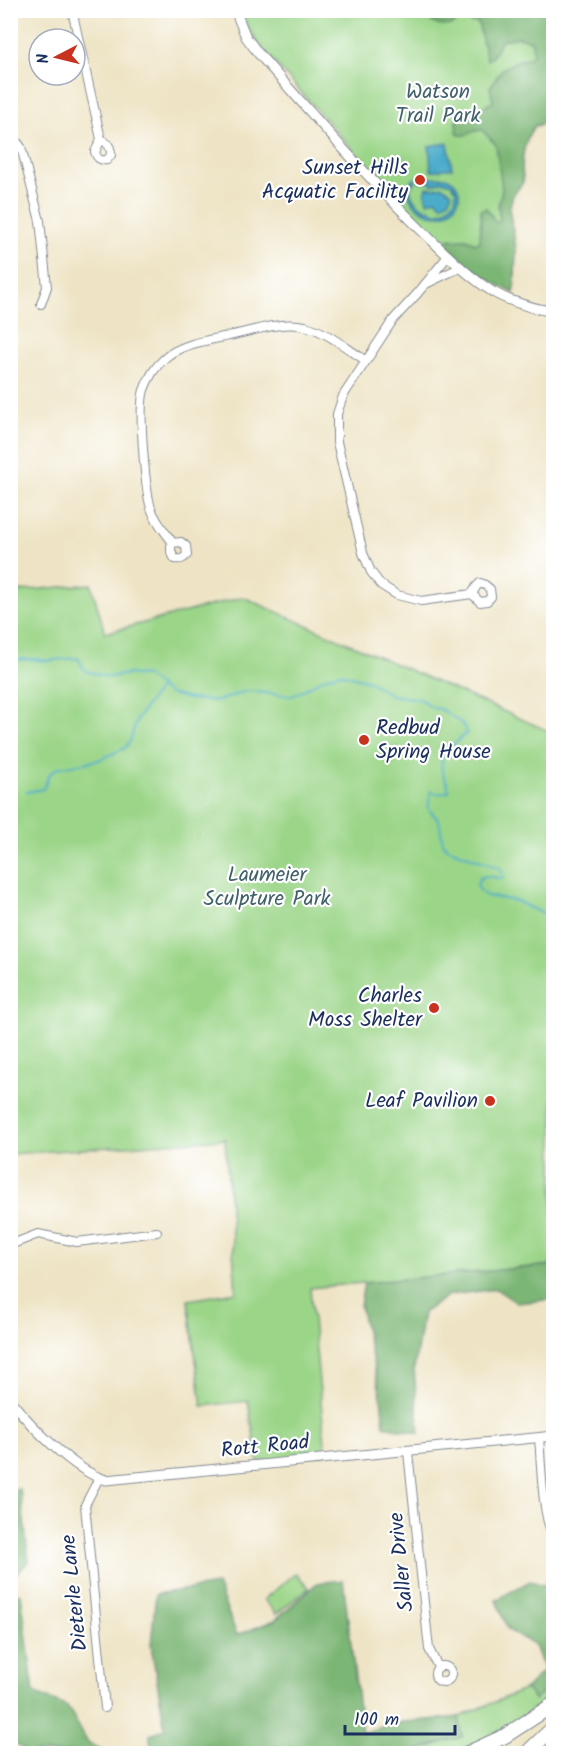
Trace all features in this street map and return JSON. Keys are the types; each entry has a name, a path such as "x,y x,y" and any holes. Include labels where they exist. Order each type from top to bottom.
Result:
{"highway":[{"path":"466,1754 505,1736 554,1704"},
{"path":"526,1754 554,1727"}],"street":[{"path":"72,10 101,139"},
{"path":"236,10 246,37 258,53 364,172 448,256 485,286 504,298 529,307 554,312"},
{"path":"10,132 21,147 40,221 47,287 41,304"},
{"path":"448,256 393,320 365,360 339,405 337,442 363,553 371,572 381,585 389,591 413,600 430,602 472,594"},
{"path":"425,284 461,267"},
{"path":"173,543 150,507 140,411 143,391 152,373 164,359 172,353 198,343 277,325 291,324 308,327 324,334 365,360"},
{"path":"10,1245 38,1234 77,1242 157,1232"},
{"path":"10,1400 33,1428 82,1468 99,1478"},
{"name":"Rott Road","path":"99,1478 116,1480 554,1436"},
{"path":"539,1438 550,1514 549,1530 554,1535"},
{"name":"Saller Drive","path":"408,1452 429,1649 438,1667"},
{"name":"Dieterle Lane","path":"99,1478 85,1505 85,1514 105,1707"}],"green space":[{"name":"Watson Trail Park","path":"242,11 553,11 553,122 534,126 530,132 523,153 523,182 513,195 509,209 516,249 514,293 466,263 398,198 259,45 247,26"},
{"path":"417,11 553,11 553,122 534,126 530,132 523,153 523,182 513,195 509,209 516,249 514,293 475,270 440,240 466,239 476,243 480,242 481,210 486,208 496,222 500,220 498,206 502,189 496,145 482,130 461,135 457,132 456,121 493,102 490,87 502,69 517,61 532,57 532,41 519,37 502,40 492,57 487,60 478,22 471,23 468,13 455,15 455,24 443,26 433,23 428,17 421,18"},
{"name":"Laumeier Sculpture Park","path":"91,584 105,633 243,597 553,733 553,1265 310,1288 326,1454 258,1462 248,1401 202,1406 188,1300 236,1292 225,1139 11,1154 11,592"},
{"path":"553,1265 553,1299 517,1303 496,1289 449,1295 423,1313 414,1369 419,1433 384,1426 381,1396 360,1306 364,1283"},
{"path":"20,1489 29,1561 18,1572 11,1572 11,1490"},
{"path":"296,1573 309,1588 276,1614 264,1599"},
{"path":"343,1580 362,1733 395,1723 459,1717 462,1737 405,1753 151,1753 150,1734 165,1729 151,1645 156,1594 217,1585 237,1635 275,1620 317,1583"},
{"path":"530,1581 554,1588 553,1684 535,1700 526,1689 544,1670 535,1645 508,1630 496,1600"},
{"path":"11,1593 21,1594 34,1693 68,1707 88,1743 106,1753 27,1753 11,1740"},
{"path":"553,1684 553,1694 529,1712 486,1738 443,1753 405,1754 461,1737 459,1717 526,1689 535,1700"}],"water":[{"path":"448,143 452,168 431,171 429,146"},
{"path":"446,177 455,183 459,191 454,206 438,215 427,213 416,206 409,194 408,185 414,179 415,182 410,187 410,191 418,203 435,213 445,210 455,200 456,190 452,184 441,181 432,185 431,182 418,181 417,178"},
{"path":"442,186 452,192 449,201 441,205 436,199 427,202 425,194 427,187"}],"waterway":[{"path":"10,660 46,661 78,658 85,671 108,677 128,674 146,676 169,694 190,699 218,701 246,691 293,696 324,678 340,673 369,681 391,695 420,699 460,722 467,731 443,755 442,771 449,792 436,794 431,790 428,808 439,821 443,843 447,848 500,868 504,878 486,876 480,878 477,885 481,892 487,896 517,901 554,917"},
{"path":"27,792 43,789 49,775 57,768 99,760 125,748 130,741 137,719 160,687"}],"place":[{"name":"Sunset Hills Acquatic Facility","path":"420,180"},
{"name":"Redbud Spring House","path":"364,740"},
{"name":"Charles Moss Shelter","path":"434,1008"},
{"name":"Leaf Pavilion","path":"490,1101"}]}
